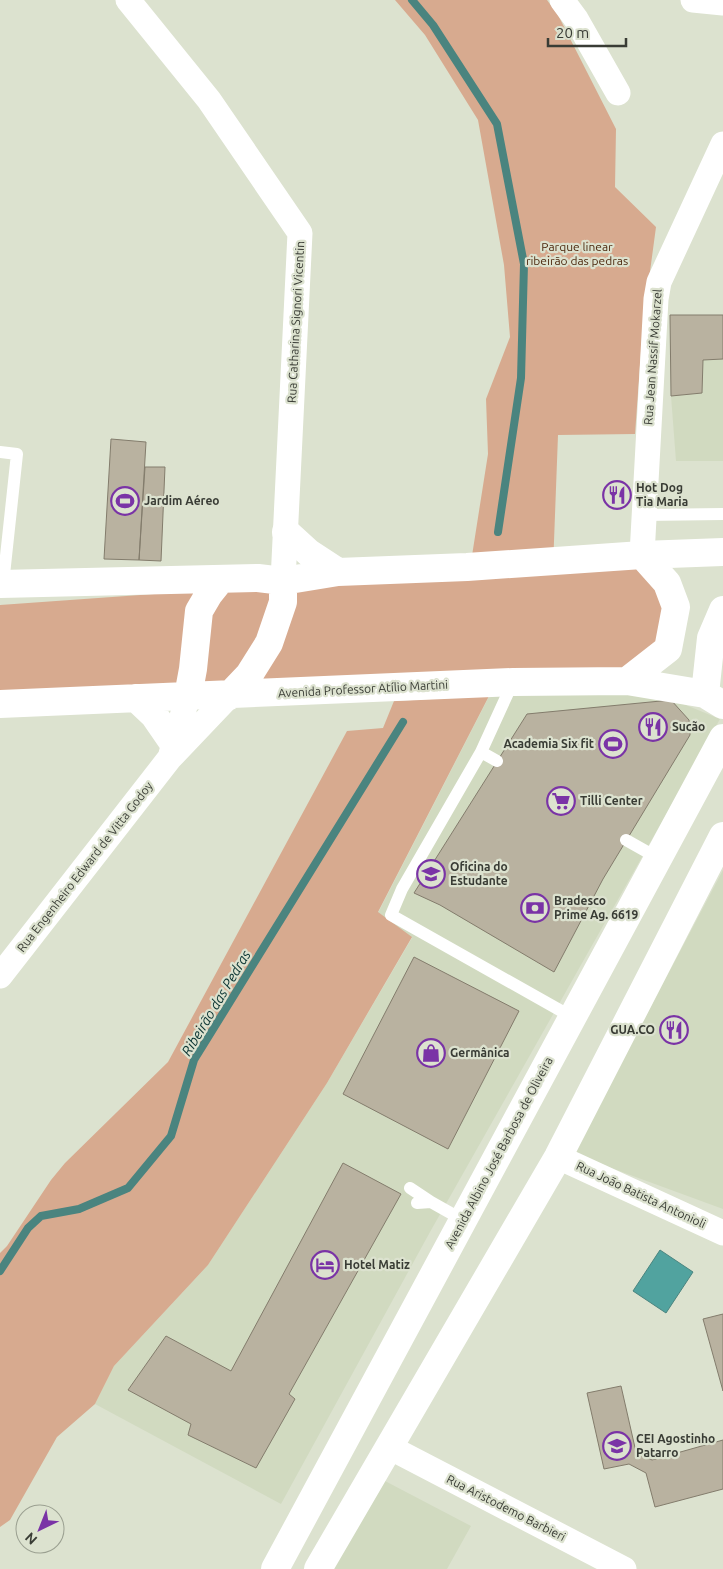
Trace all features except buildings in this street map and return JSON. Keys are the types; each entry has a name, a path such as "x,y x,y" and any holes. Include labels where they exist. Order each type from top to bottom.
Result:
{"main road":[{"path":"286,532 309,553 338,572"},
{"path":"1,584 258,578 283,581 338,572 467,567 642,555 723,552"},
{"path":"627,681 668,649 676,607 667,582 642,555"},
{"path":"188,696 199,611 220,579"},
{"path":"229,696 249,675 269,644 283,602 283,581"},
{"path":"714,699 711,638 723,610"},
{"name":"Avenida Professor Atílio Martini","path":"0,704 229,696 513,682 627,681 714,699"},
{"path":"136,698 154,715 172,751"},
{"name":"Avenida Albino José Barbosa de Oliveira","path":"275,1569 723,738"},
{"path":"318,1569 558,1157 723,836"}],"street":[{"name":"Rua Catharina Signori Vicentin","path":"128,0 209,100 300,233 283,581"},
{"path":"562,0 576,19 618,93"},
{"path":"693,0 723,3"},
{"name":"Rua Jean Nassif Mokarzel","path":"642,555 656,304 659,282 723,144"},
{"name":"Rua Engenheiro Edward de Vitta Godoy","path":"172,751 188,696"},
{"name":"Rua Engenheiro Edward de Vitta Godoy","path":"0,976 172,751 229,696"},
{"name":"Rua João Batista Antonioli","path":"558,1157 723,1233"},
{"name":"Rua Aristodemo Barbieri","path":"388,1448 624,1569"}],"lane":[{"path":"0,452 17,454 1,584"},
{"path":"643,515 723,514"},
{"path":"513,682 480,752 412,872 391,915 572,1017"},
{"path":"480,752 497,761"},
{"path":"626,840 658,858"},
{"path":"410,1188 462,1220"},
{"path":"417,1203 431,1202"}],"shaded area":[{"path":"723,359 723,461 676,461 671,396 702,393 703,360"},
{"path":"627,681 720,719 430,1232 281,1504 95,1404 114,1366 208,1265 327,1083 412,938 378,913 496,683"},
{"path":"723,870 723,1209 573,1154"},
{"path":"385,1481 471,1526 447,1569 333,1569"}],"green space":[{"name":"Parque linear ribeirão das pedras","path":"395,0 547,0 558,15 616,129 615,187 656,227 645,296 635,434 558,435 553,568 471,562 488,454 486,399 510,337 504,265 478,120 425,35"},
{"path":"639,564 668,608 660,650 620,674 0,700 0,605 296,584"},
{"path":"489,696 378,912 412,937 327,1083 208,1265 114,1366 95,1404 57,1437 19,1504 15,1504 15,1511 10,1520 0,1527 0,1253 7,1246 51,1180 65,1163 168,1062 347,731 383,728 394,701"}],"water":[{"path":"660,1250 693,1272 666,1313 633,1291"}],"waterway":[{"path":"412,0 433,25 497,124 524,264 521,378 498,532"},
{"name":"Ribeirão das Pedras","path":"0,1271 28,1228 41,1216 79,1209 128,1188 171,1136 194,1060 403,722"}],"place":[{"name":"Hot Dog Tia Maria","path":"617,495"},
{"name":"Jardim Aéreo","path":"125,501"},
{"name":"Sucão","path":"653,727"},
{"name":"Academia Six fit","path":"613,744"},
{"name":"Tilli Center","path":"561,801"},
{"name":"Oficina do Estudante","path":"431,874"},
{"name":"Bradesco Prime Ag. 6619","path":"535,908"},
{"name":"GUA.CO","path":"674,1030"},
{"name":"Germânica","path":"431,1053"},
{"name":"Hotel Matiz","path":"325,1265"},
{"name":"CEI Agostinho Patarro","path":"617,1446"}]}
